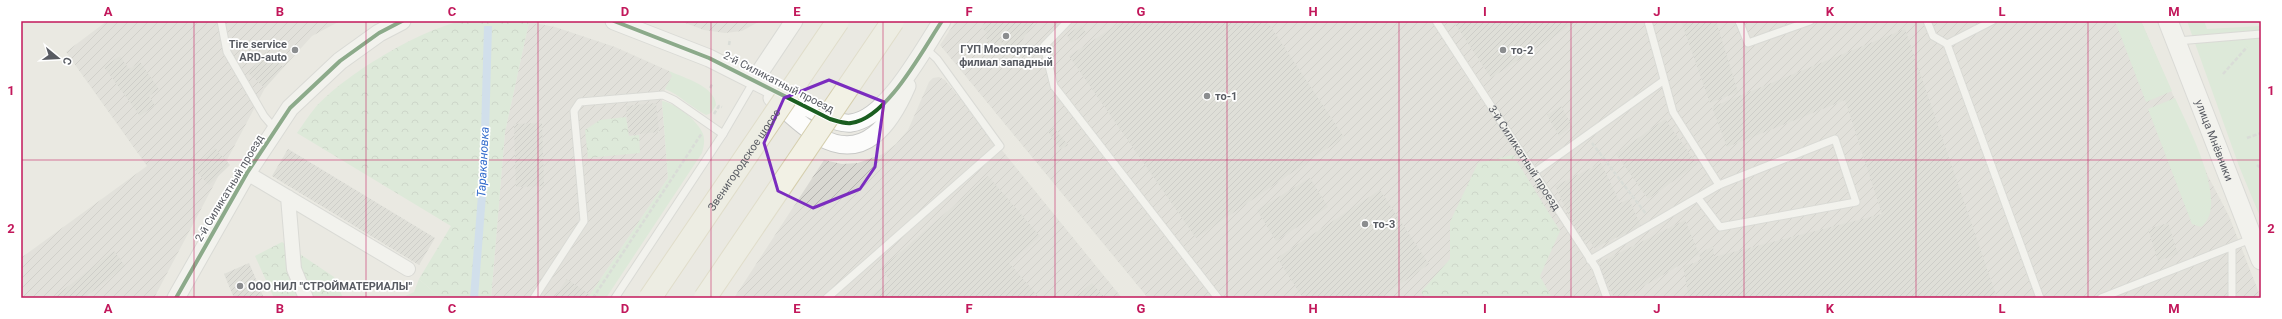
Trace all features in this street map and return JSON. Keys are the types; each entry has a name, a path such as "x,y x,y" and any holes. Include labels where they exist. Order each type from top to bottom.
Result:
{"main road":[{"name":"Звенигородское шоссе","path":"650,298 838,21"},
{"path":"705,298 893,21"},
{"name":"улица Мнёвники","path":"2168,21 2261,260"}],"street":[{"name":"2-й Силикатный проезд","path":"176,298 246,173 274,129 290,108 323,76 366,42 402,21"},
{"name":"2-й Силикатный проезд","path":"614,21 709,58 754,81 820,137 837,143 858,142 877,134 894,115 924,47 942,21"},
{"path":"754,81 792,25"},
{"path":"246,173 408,269"},
{"path":"288,197 294,269 306,298"}],"lane":[{"path":"220,21 227,52 274,129"},
{"path":"1068,21 1044,46 1054,86 1218,298"},
{"name":"3-й Силикатный проезд","path":"1436,21 1596,268 1607,298"},
{"path":"1648,21 1663,81 1673,112 1719,185"},
{"path":"1739,21 1748,43 1810,21"},
{"path":"1927,21 1933,36 1947,44 2040,298"},
{"path":"1947,44 1992,21"},
{"path":"2176,41 2259,34"},
{"path":"827,298 1000,146 937,59 924,47"},
{"path":"615,298 723,134 754,81"},
{"path":"1535,172 1663,81"},
{"path":"534,298 584,221 574,111 580,102 663,95 674,100 723,134"},
{"path":"1590,260 1719,185 1835,139 1856,202 1720,227 1698,198"},
{"path":"2101,298 2253,239"},
{"path":"2232,247 2232,298"}],"path":[{"path":"2223,74 2259,34"},
{"path":"729,45 730,40"},
{"path":"710,88 713,83"},
{"path":"593,298 719,106 722,108"},
{"path":"2247,138 2261,133"},
{"path":"1586,135 1654,224"}],"highlighted area":[{"path":"829,80 884,102 875,167 860,189 813,208 778,191 764,143 784,98"}],"shaded area":[{"path":"107,21 340,21 312,36 265,88 154,298 21,298 21,258 147,166 66,52"},
{"path":"680,21 760,21 742,31 725,33 704,30"},
{"path":"956,21 2141,21 2208,176 2229,216 2261,298 1148,298 940,45"},
{"path":"529,22 555,27 615,47 669,71 673,76 665,89 662,101 668,178 588,298 491,298 505,132"},
{"path":"939,77 945,80 1122,298 734,298 824,160 842,164 858,163 883,154 896,144 908,130 929,82 933,78"}],"green space":[{"path":"462,21 529,22 505,132 491,298 440,298 419,279 451,226 297,133 312,111 328,95 363,68 404,44 425,34"},
{"path":"2115,21 2141,21 2172,91 2146,102"},
{"path":"2187,21 2204,21 2207,29 2261,26 2261,219 2239,166"},
{"path":"669,71 698,84 710,93 714,98 716,105 711,113 706,115 665,89 672,76"},
{"path":"2175,98 2196,144 2209,183 2211,201 2209,216 2201,227 2192,224 2148,109"},
{"path":"662,101 674,105 692,118 704,137 702,153 606,298 588,298 668,178"},
{"path":"626,117 629,136 639,135 640,153 588,158 585,130 600,120"},
{"path":"1513,155 1560,231 1540,276 1552,298 1425,298 1421,292 1450,259 1450,222 1478,163"},
{"path":"282,242 334,277 343,298 274,298 255,256"},
{"path":"419,279 440,298 401,298 414,292"}],"water":[{"name":"Таракановка","path":"484,26 492,26 488,169 478,298 470,298 480,169"}],"building":[{"name":"ГУП Мосгортранс филиал западный","path":"986,21 1035,21 1015,51 1001,42 998,46 985,38 988,33 981,28"},
{"name":"то-1","path":"1123,21 1267,21 1344,137 1196,238 1069,56"},
{"name":"то-2","path":"1453,21 1577,21 1491,78"},
{"path":"1681,21 1716,21 1738,92 1710,103"},
{"path":"1081,25 1086,33 1071,43 1067,35"},
{"path":"1905,29 1997,298 1689,298 1683,266 1701,261 1699,254 1713,246 1714,257 1882,214 1845,100 1727,147 1712,107"},
{"path":"266,52 283,67 265,88 248,73"},
{"path":"120,56 129,69 140,62 159,89 149,96 155,105 140,116 104,67"},
{"path":"656,103 659,132 629,135 626,106"},
{"path":"1561,106 1572,126 1559,136 1547,115"},
{"path":"1665,119 1697,164 1648,199 1616,154"},
{"path":"542,123 544,186 516,187 514,124"},
{"path":"1054,128 1068,145 1061,149 1048,132"},
{"path":"215,148 230,165 209,185 193,168"},
{"path":"288,149 435,238 419,265 272,176"},
{"path":"1601,163 1620,203 1629,199 1641,226 1594,248 1589,239 1582,242 1555,186"},
{"path":"988,176 1040,236 1009,263 1038,296 1036,298 869,298 890,280 881,269"},
{"path":"1310,178 1328,207 1276,241 1257,210"},
{"name":"то-3","path":"1380,190 1429,264 1380,298 1303,298 1277,258"},
{"path":"1685,220 1699,254 1623,298 1614,298 1597,264"},
{"path":"2168,223 2178,254 2158,261 2148,229"},
{"path":"114,251 125,266 84,298 53,298"},
{"path":"249,263 264,298 234,298 224,274"},
{"path":"567,279 590,295 588,298 554,298"},
{"path":"1092,283 1105,298 1075,298"}],"cycle path":[{"path":"176,298 247,173 290,108 340,61 379,33 402,21"},
{"path":"614,21 709,58 830,119 848,123 864,119 878,109 891,96 914,65 942,21"}],"place":[{"name":"ГУП Мосгортранс филиал западный","path":"1006,36"},
{"name":"Tire service ARD-auto","path":"295,50"},
{"name":"то-2","path":"1503,50"},
{"name":"то-1","path":"1207,96"},
{"name":"то-3","path":"1365,224"},
{"name":"ООО НИЛ \"СТРОЙМАТЕРИАЛЫ\"","path":"240,286"}]}
